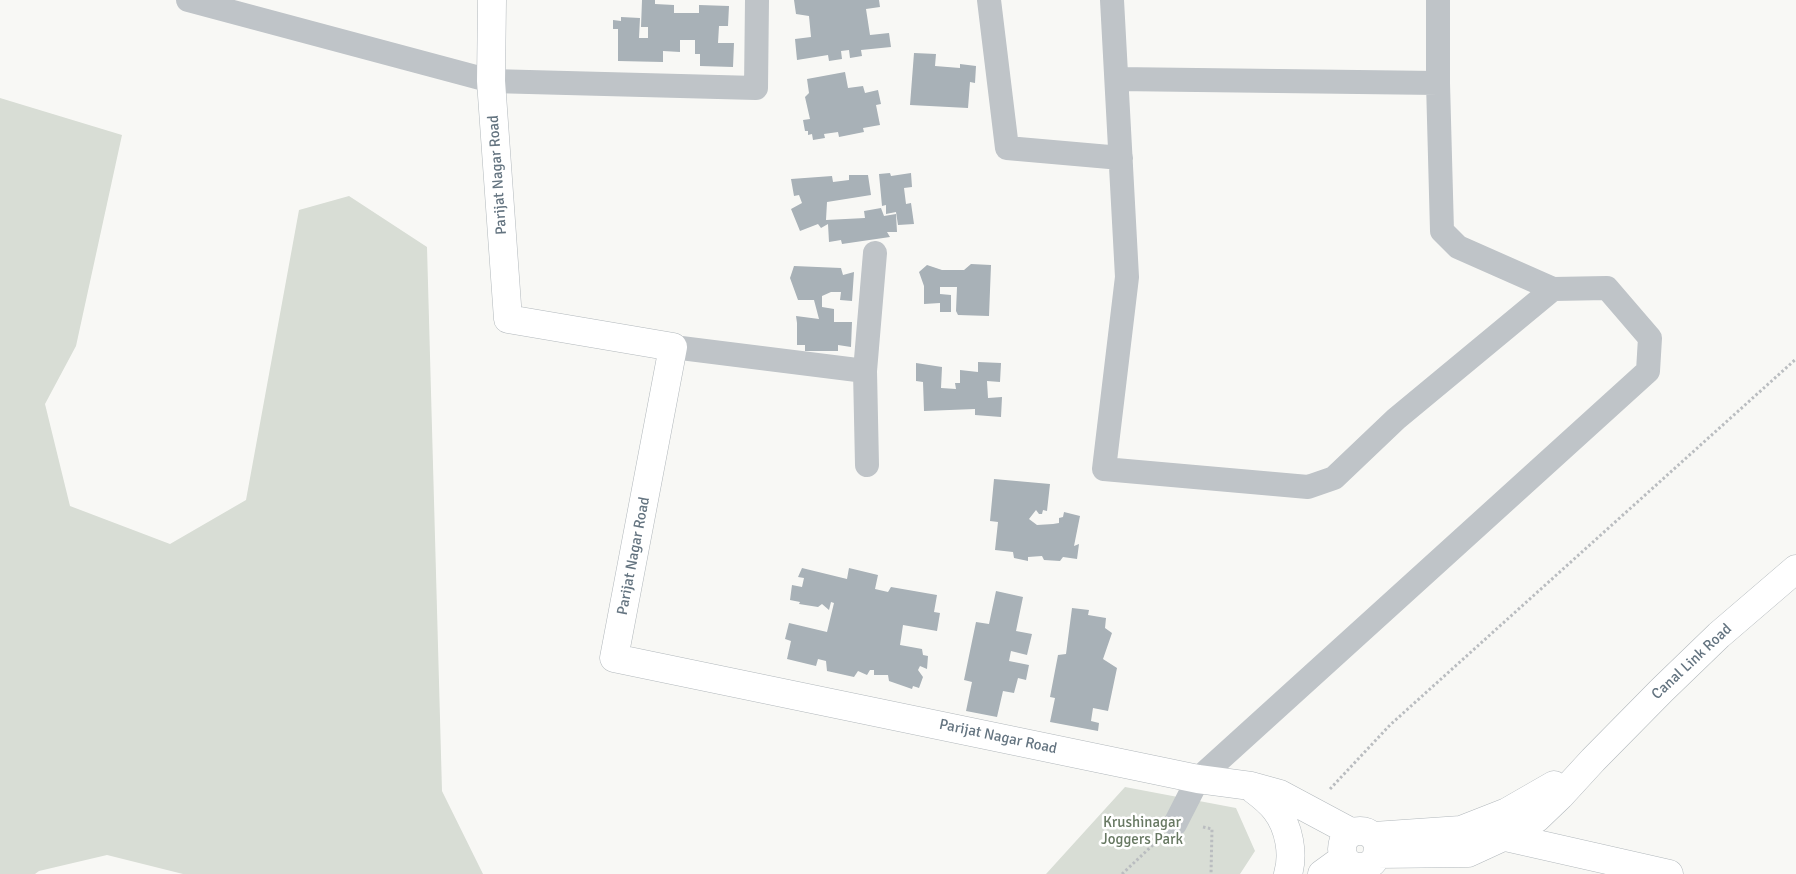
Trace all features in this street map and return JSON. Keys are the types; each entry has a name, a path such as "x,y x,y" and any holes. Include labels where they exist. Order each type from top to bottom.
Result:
{"street":[{"path":"188,0 491,80 756,88 756,0"},
{"name":"Parijat Nagar Road","path":"492,0 491,80 508,319 673,347 614,658 1198,779"},
{"path":"989,0 1007,148 1121,158"},
{"path":"1112,0 1127,277 1104,469 1308,487 1334,478 1396,419 1553,289"},
{"path":"1175,824 1198,779 1648,371 1650,338 1607,288 1553,289 1458,247 1442,231 1438,0"},
{"path":"1117,79 1438,83"},
{"path":"867,465 865,371 875,253"},
{"path":"673,347 865,371"},
{"name":"Canal Link Road","path":"1358,853 1457,845 1505,836 1537,818 1719,635 1796,569"},
{"name":"Canal Link Road","path":"1403,874 1457,845 1593,760"},
{"path":"1198,779 1251,786 1280,794 1310,810 1358,853"},
{"path":"1251,786 1276,810 1358,853"},
{"path":"1276,810 1290,844 1291,864 1288,874"},
{"path":"1505,836 1669,874"},
{"path":"1457,845 1564,849"},
{"path":"1322,874 1358,853"}],"path":[{"path":"1310,810 1390,725 1796,359"}],"green space":[{"path":"0,98 122,135 76,346 45,404 70,506 170,544 246,500 299,210 349,196 427,247 442,791 483,874 183,874 107,855 39,871 35,874 0,874"},
{"name":"Krushinagar Joggers Park","path":"1125,787 1236,808 1255,851 1240,874 1046,874"}],"building":[{"path":"642,0 655,0 655,4 674,5 674,13 699,13 699,5 729,6 728,26 719,26 718,43 734,43 733,67 700,66 700,54 695,54 695,40 680,40 680,52 663,51 663,62 618,61 618,29 613,29 613,20 621,21 621,17 640,18 639,38 648,38 648,27 641,27"},
{"path":"794,0 879,0 880,7 866,9 870,35 889,33 891,47 861,50 862,56 850,58 849,50 841,51 842,59 829,61 828,55 797,60 795,39 811,37 809,16 796,14"},
{"path":"914,53 936,54 935,66 960,68 960,64 976,66 975,83 970,82 968,108 910,105"},
{"path":"845,72 848,88 863,86 865,93 878,90 881,104 876,105 880,125 863,128 864,132 839,137 838,132 824,134 825,138 813,140 812,134 808,135 808,131 805,131 803,120 810,119 805,97 809,93 807,79"},
{"path":"890,173 891,176 911,173 912,187 904,188 906,204 911,203 914,224 898,225 896,212 886,214 886,205 882,206 879,174"},
{"path":"849,175 868,175 871,195 827,202 826,220 865,218 864,211 881,208 884,216 896,214 897,232 887,232 890,237 842,244 841,240 829,242 828,224 821,228 818,224 800,231 791,209 802,203 799,195 794,196 791,179 832,176 833,182 849,180"},
{"path":"971,264 991,265 989,316 958,315 956,311 957,287 940,287 940,294 951,295 951,312 940,312 940,303 924,304 924,286 919,272 927,265 942,270 964,270"},
{"path":"794,266 841,268 843,275 854,272 852,301 840,300 841,292 831,292 822,296 822,307 834,309 834,322 852,322 851,347 838,345 838,351 805,351 805,345 797,345 796,316 819,319 814,300 798,300 790,278"},
{"path":"978,362 1001,363 1000,382 987,381 988,398 1002,397 1001,417 975,415 975,409 924,411 923,382 916,381 916,363 942,367 941,388 956,389 955,383 960,383 960,370 978,372"},
{"path":"994,479 1050,484 1047,511 1043,510 1042,514 1039,514 1036,510 1029,519 1037,525 1059,523 1059,518 1063,517 1064,512 1080,516 1074,546 1079,544 1077,559 1063,557 1060,561 1044,560 1042,556 1028,557 1028,561 1014,558 1013,552 995,550 998,522 990,521"},
{"path":"802,568 847,579 849,568 878,575 875,589 888,592 891,587 937,595 934,612 940,613 937,631 903,625 900,645 922,649 923,655 928,656 927,669 920,666 918,670 923,677 919,688 913,686 912,689 889,681 888,675 874,675 874,670 870,670 867,675 858,671 854,677 827,671 826,661 818,659 816,666 787,659 791,641 785,639 789,623 827,632 834,603 831,602 829,610 822,604 818,607 799,604 800,602 790,600 792,585 802,587 804,578 798,577"},
{"path":"996,591 1023,597 1016,631 1032,634 1027,655 1011,651 1009,661 1029,665 1026,680 1018,678 1014,693 1003,691 997,717 966,711 972,682 964,680 976,622 989,624"},
{"path":"1072,608 1089,610 1088,615 1106,618 1105,628 1112,633 1103,659 1117,668 1108,711 1093,708 1091,721 1099,723 1098,731 1050,722 1055,698 1050,697 1058,655 1066,654"}]}
